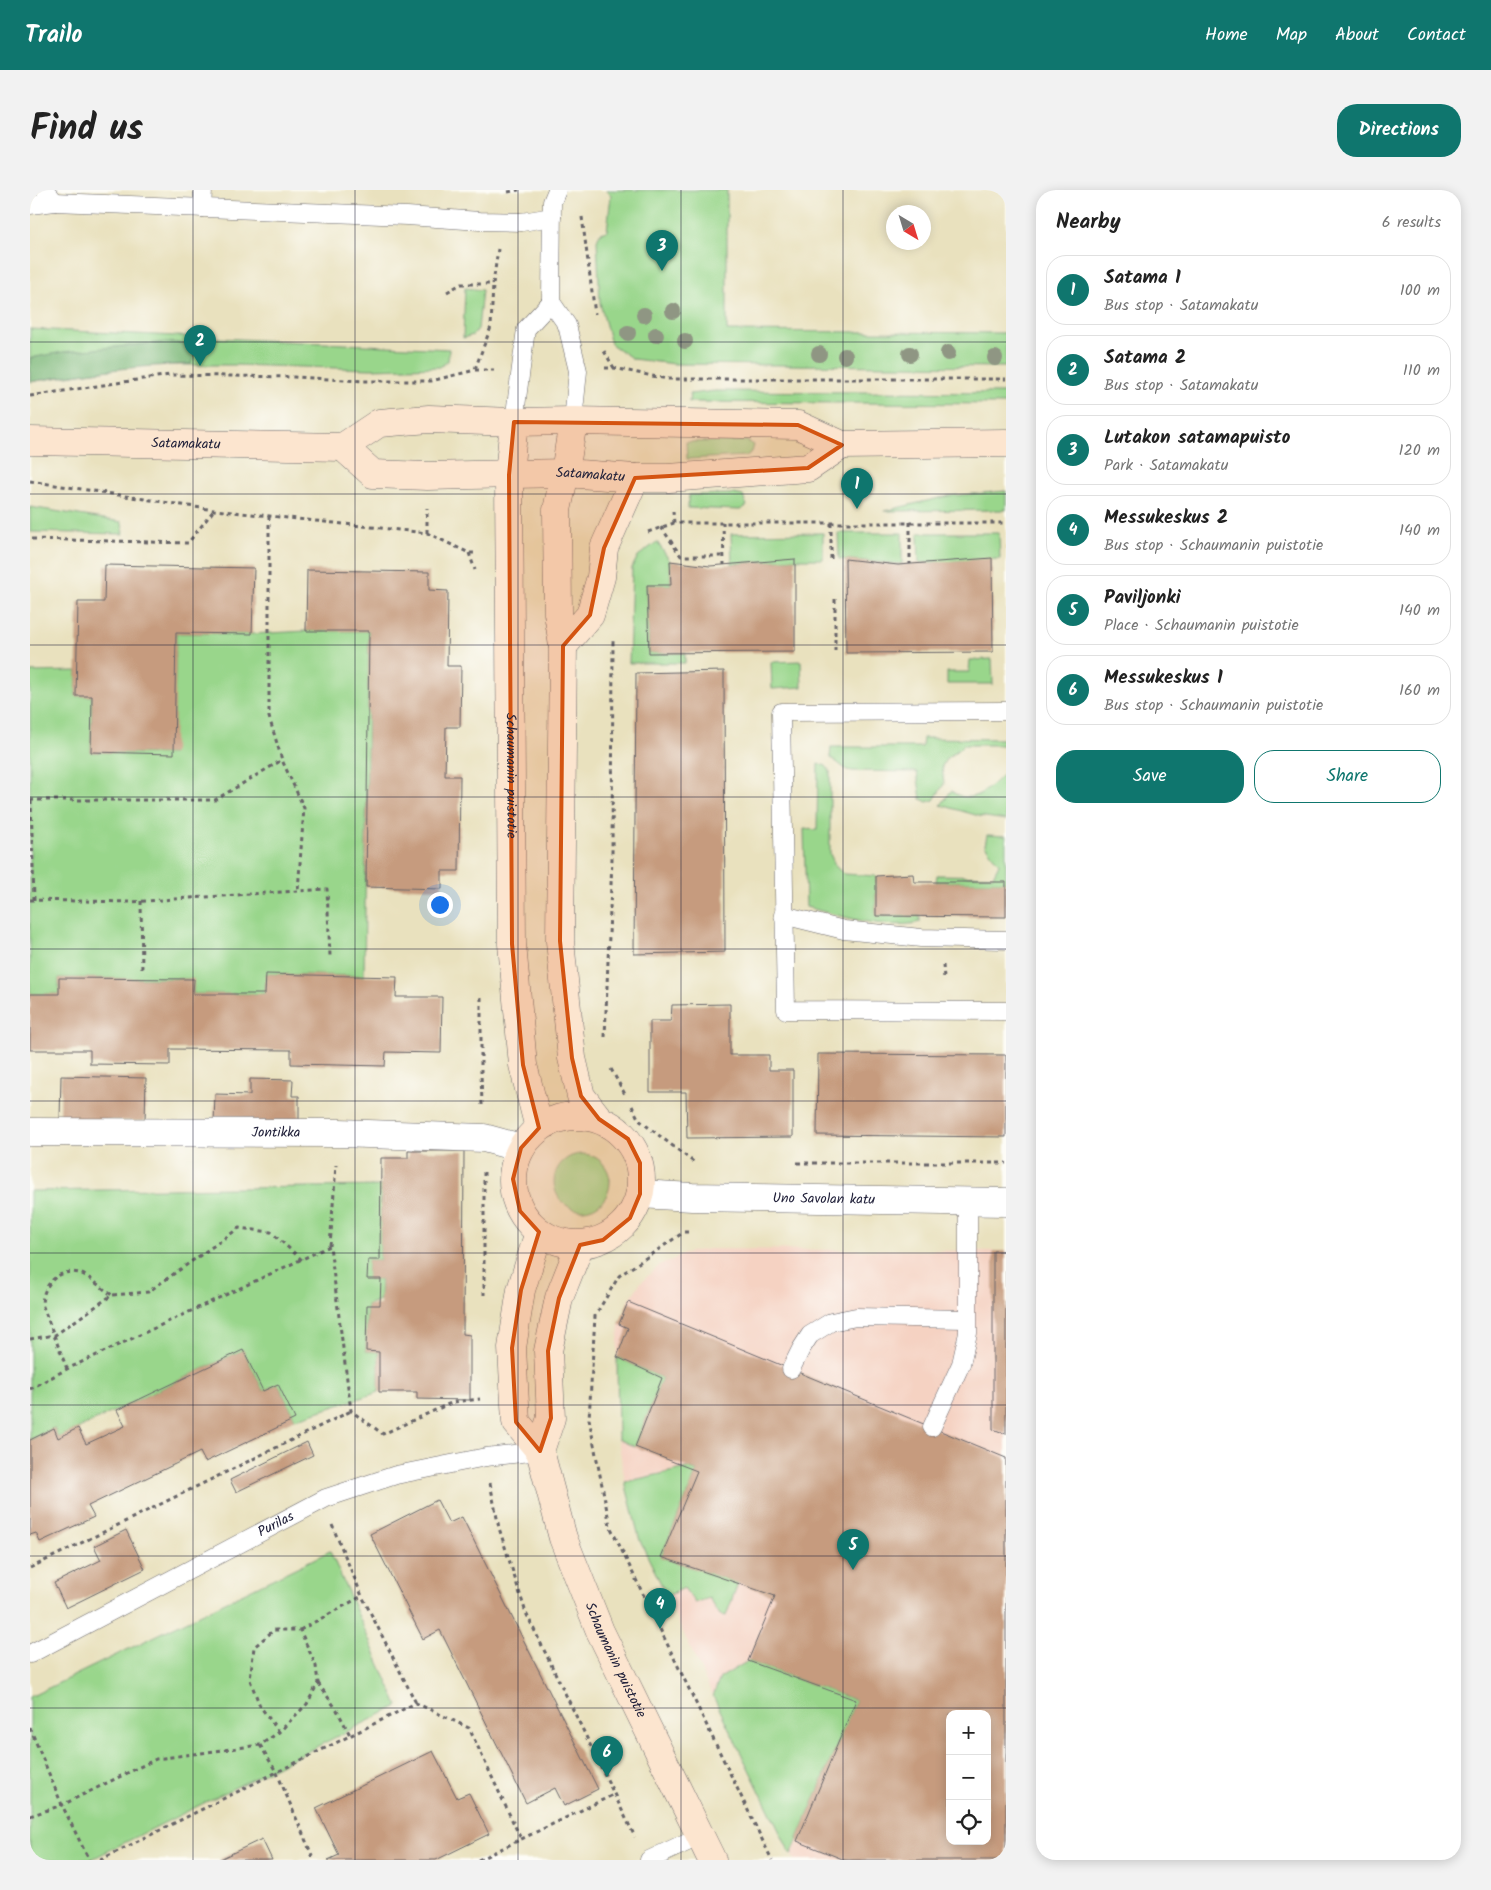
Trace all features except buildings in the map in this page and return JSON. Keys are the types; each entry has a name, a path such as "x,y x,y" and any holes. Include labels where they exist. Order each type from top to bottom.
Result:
{"street":[{"path":"342,447 379,423 429,419 514,422 573,421 798,425 842,445 1006,444"},
{"path":"573,421 557,510 558,613 563,646 560,941 572,1058 581,1096 599,1119"},
{"name":"Schaumanin puistotie","path":"514,422 509,475 512,944 523,1065 539,1128"},
{"name":"Satamakatu","path":"30,441 342,447 373,474 427,476 565,473 635,478 668,478 808,468 842,445"},
{"path":"563,646 590,615 601,577 604,548 635,478"},
{"path":"570,1116 599,1119 619,1130 635,1151 640,1163 642,1180 640,1194 630,1218 603,1240 580,1245 559,1242 539,1232 520,1211 513,1179 515,1164 521,1148 539,1128 553,1120 570,1116"},
{"name":"Jontikka","path":"30,1132 339,1133 484,1138 521,1148"},
{"name":"Uno Savolan katu","path":"640,1194 692,1197 1006,1202"},
{"name":"Schaumanin puistotie","path":"539,1232 521,1290 512,1348 516,1422 540,1451 563,1538 600,1631 712,1860"},
{"path":"540,1451 551,1418 548,1351 559,1298 580,1245"}],"lane":[{"path":"202,208 203,190"},
{"path":"557,190 552,202 551,302 567,325 578,371 573,421"},
{"path":"30,205 50,196 202,208 503,222 522,222 552,217"},
{"path":"514,422 526,329 551,302"},
{"path":"1006,711 781,712 786,1010 1006,1011"},
{"path":"783,915 844,930 921,938 1006,940"},
{"path":"932,1427 961,1364 968,1333 968,1201"},
{"path":"791,1369 810,1335 831,1322 856,1317 967,1319"},
{"name":"Purilas","path":"30,1654 326,1498 396,1475 486,1457 540,1451"},
{"path":"649,1860 700,1836"}],"path":[{"path":"581,213 596,323"},
{"path":"474,370 491,327 493,284 503,222"},
{"path":"446,292 462,284 493,284"},
{"path":"602,348 614,368"},
{"path":"578,371 614,368 667,379 1006,379"},
{"path":"30,396 170,375 285,377 363,381 431,381 474,370 521,370"},
{"path":"30,481 214,510 427,533 468,553 509,553"},
{"path":"32,539 188,543 214,510"},
{"path":"269,516 269,718 282,760 304,808 298,891"},
{"path":"723,522 724,565"},
{"path":"910,522 910,564"},
{"path":"674,523 1006,523"},
{"path":"831,523 831,559"},
{"path":"661,527 681,556 724,556"},
{"path":"468,553 478,577"},
{"path":"834,599 836,653"},
{"path":"605,1038 612,859 613,639"},
{"path":"282,760 216,800 31,800 32,900 140,901 328,889 330,956"},
{"path":"140,901 142,972"},
{"path":"481,992 481,1072 484,1138 484,1301"},
{"path":"609,1066 639,1120 695,1163 705,1163"},
{"path":"339,1133 330,1246 351,1411 383,1434 453,1402 480,1400 480,1390"},
{"path":"695,1163 692,1197 684,1232 619,1276 595,1316 589,1419 610,1526 772,1860"},
{"path":"792,1163 1006,1163"},
{"path":"30,1339 55,1335 112,1296 148,1292 239,1228 271,1232 302,1260"},
{"path":"30,1389 67,1369 330,1246"},
{"path":"67,1369 42,1304 42,1293 52,1279 64,1273 80,1273 112,1296"},
{"path":"30,1568 351,1411"},
{"path":"486,1457 499,1528 526,1613 638,1844"},
{"path":"329,1518 362,1596 416,1703 469,1728 521,1839"},
{"path":"279,1732 260,1706 250,1680 254,1647 274,1630 300,1630 362,1596"},
{"path":"300,1630 316,1666 318,1683 337,1710 350,1736"},
{"path":"30,1816 62,1805 156,1759 260,1745 279,1732 307,1704 318,1683"},
{"path":"100,1860 416,1703"},
{"path":"30,1728 62,1805 89,1860"},
{"path":"260,1745 276,1773 314,1860"},
{"path":"478,1860 614,1794"}],"highlighted area":[{"path":"514,422 798,425 842,445 808,468 635,478 604,548 590,615 563,646 560,941 572,1058 581,1096 599,1119 628,1139 640,1163 640,1194 630,1218 603,1240 580,1245 559,1298 548,1351 551,1418 540,1451 516,1422 512,1348 521,1290 539,1232 520,1211 513,1179 521,1148 539,1128 523,1065 512,944 509,475"}],"shaded area":[{"path":"709,1249 1006,1251 1006,1860 794,1860 713,1696 640,1541 625,1482 618,1439 617,1357 619,1324 628,1302 640,1283 659,1266 689,1252"}],"green space":[{"path":"606,190 727,190 727,331 1006,333 1006,367 674,364 633,359 611,344 600,303 597,240 600,233 607,231 611,195"},
{"path":"465,288 482,290 478,329 473,335 463,338"},
{"path":"30,329 449,349 448,361 440,367 371,369 234,365 151,365 30,382"},
{"path":"167,342 189,344 195,353 191,364 110,370 30,382 30,358 63,352"},
{"path":"715,391 1006,393 1006,404 689,402 690,394"},
{"path":"747,441 754,445 752,452 746,456 687,459 686,442"},
{"path":"1006,491 1006,510 884,511 948,496"},
{"path":"734,494 743,496 747,506 740,510 688,508 689,495"},
{"path":"30,507 122,522 123,534 30,532"},
{"path":"823,533 823,559 795,559 732,564 731,534"},
{"path":"838,533 902,533 902,564 839,559"},
{"path":"918,533 999,533 1000,559 919,563"},
{"path":"657,542 670,561 671,585 647,585 649,653 685,653 685,663 629,663 632,568 638,556"},
{"path":"306,631 369,631 364,976 266,974 265,994 193,994 193,979 59,978 59,994 30,994 30,672 77,671 76,696 92,696 91,752 173,754 176,633 252,634"},
{"path":"992,659 993,684 947,684 947,672 969,672 970,660"},
{"path":"801,661 802,687 772,689 771,662"},
{"path":"923,738 1006,739 1006,745 964,745 946,759 942,766 944,784 934,800 927,802 921,799 917,772 852,771 847,770 830,757 831,747 922,747"},
{"path":"818,764 825,765 830,771 830,854 836,867 844,874 876,876 876,916 920,916 920,922 893,925 847,918 806,907 804,829 817,830"},
{"path":"1006,773 1006,820 979,816 941,805 951,791 966,797 980,794"},
{"path":"987,835 1006,836 1006,882 936,882 937,875 993,876 999,864 985,845"},
{"path":"582,1154 593,1156 602,1162 608,1171 610,1182 608,1193 602,1202 593,1208 582,1210 571,1208 562,1202 556,1193 554,1182 556,1171 562,1162 571,1156"},
{"path":"381,1186 380,1260 368,1260 368,1279 381,1279 380,1300 367,1305 366,1351 379,1352 379,1392 295,1419 278,1384 263,1391 243,1350 58,1438 54,1428 30,1440 30,1191"},
{"path":"617,1357 662,1378 635,1447 618,1439"},
{"path":"687,1468 697,1471 661,1557 738,1583 726,1616 720,1615 709,1598 695,1603 684,1588 667,1596 640,1541 625,1482"},
{"path":"330,1551 398,1706 90,1860 30,1860 30,1697"},
{"path":"748,1661 856,1700 791,1855 713,1696 720,1678"}],"place":[{"name":"Lutakon satamapuisto","path":"662,271"},
{"name":"Satama 2","path":"200,366"},
{"name":"Satama 1","path":"857,509"},
{"name":"Paviljonki","path":"853,1570"},
{"name":"Messukeskus 2","path":"660,1629"},
{"name":"Messukeskus 1","path":"607,1777"}]}
